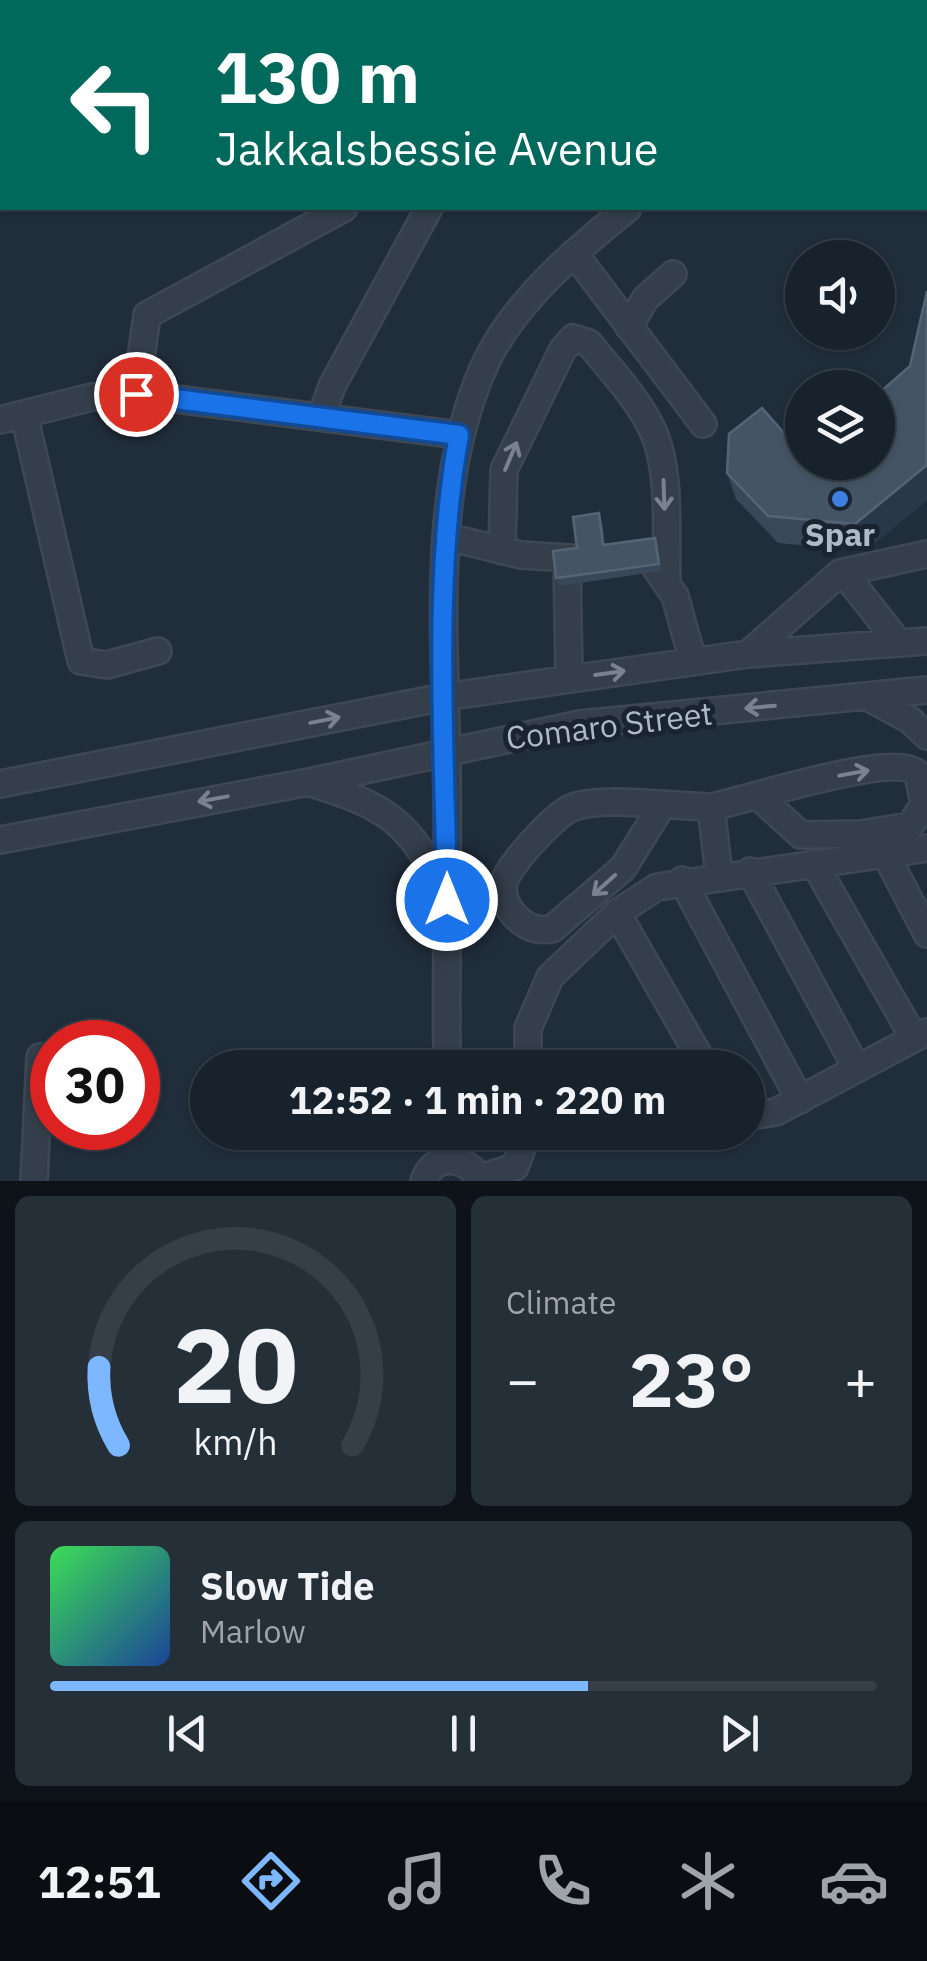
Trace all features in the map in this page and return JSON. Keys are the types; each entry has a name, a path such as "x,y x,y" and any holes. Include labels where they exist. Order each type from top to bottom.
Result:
{"street":[{"path":"136,394 147,315 340,210"},
{"path":"320,417 332,386 428,210"},
{"path":"448,1050 444,697 448,537 459,435 488,358 520,312 574,253 626,210"},
{"path":"574,253 703,424"},
{"path":"629,327 644,299 673,274"},
{"path":"502,552 507,459 563,349 573,338 580,339 588,343 637,404 654,433 664,478 667,578 693,661"},
{"path":"158,651 106,665 81,661 12,417 92,397 136,394 459,435"},
{"path":"448,537 502,552 650,565 667,578"},
{"path":"748,654 842,573 927,554"},
{"path":"567,559 568,678"},
{"path":"842,573 898,642"},
{"name":"Comaro Street","path":"0,784 444,697 748,654 927,641"},
{"name":"Comaro Street","path":"0,840 309,782 580,724 927,690"},
{"path":"868,697 910,720 927,736"},
{"path":"661,807 623,868 552,929 526,926 510,910 504,882 511,868 562,813 594,804 710,807 760,798 803,782 902,765 918,774 924,804 910,826 812,836 790,828 760,798"},
{"path":"309,782 362,799 395,818 422,850 447,900"},
{"path":"710,807 719,875"},
{"path":"528,1050 528,1028 543,989 617,913 657,887 682,880 927,848"},
{"path":"884,854 927,934"},
{"path":"765,1114 800,1100 921,1035 814,863"},
{"path":"750,871 857,1069"},
{"path":"682,880 800,1100"},
{"path":"617,913 696,1050"},
{"path":"34,1181 36,1150"},
{"path":"449,1150 449,1159"},
{"path":"424,1181 437,1163 449,1159 472,1168 478,1180 515,1166 521,1150"}],"building":[{"path":"927,291 927,465 855,524 768,516 727,473 729,434 762,408 785,434 785,480 895,480 895,379 910,366"},
{"path":"599,513 603,545 655,538 659,564 556,578 553,551 577,548 573,517"}],"place":[{"name":"Spar","path":"840,499"}],"route":[{"path":"136,394 459,435 448,537 444,697 447,900"}]}
